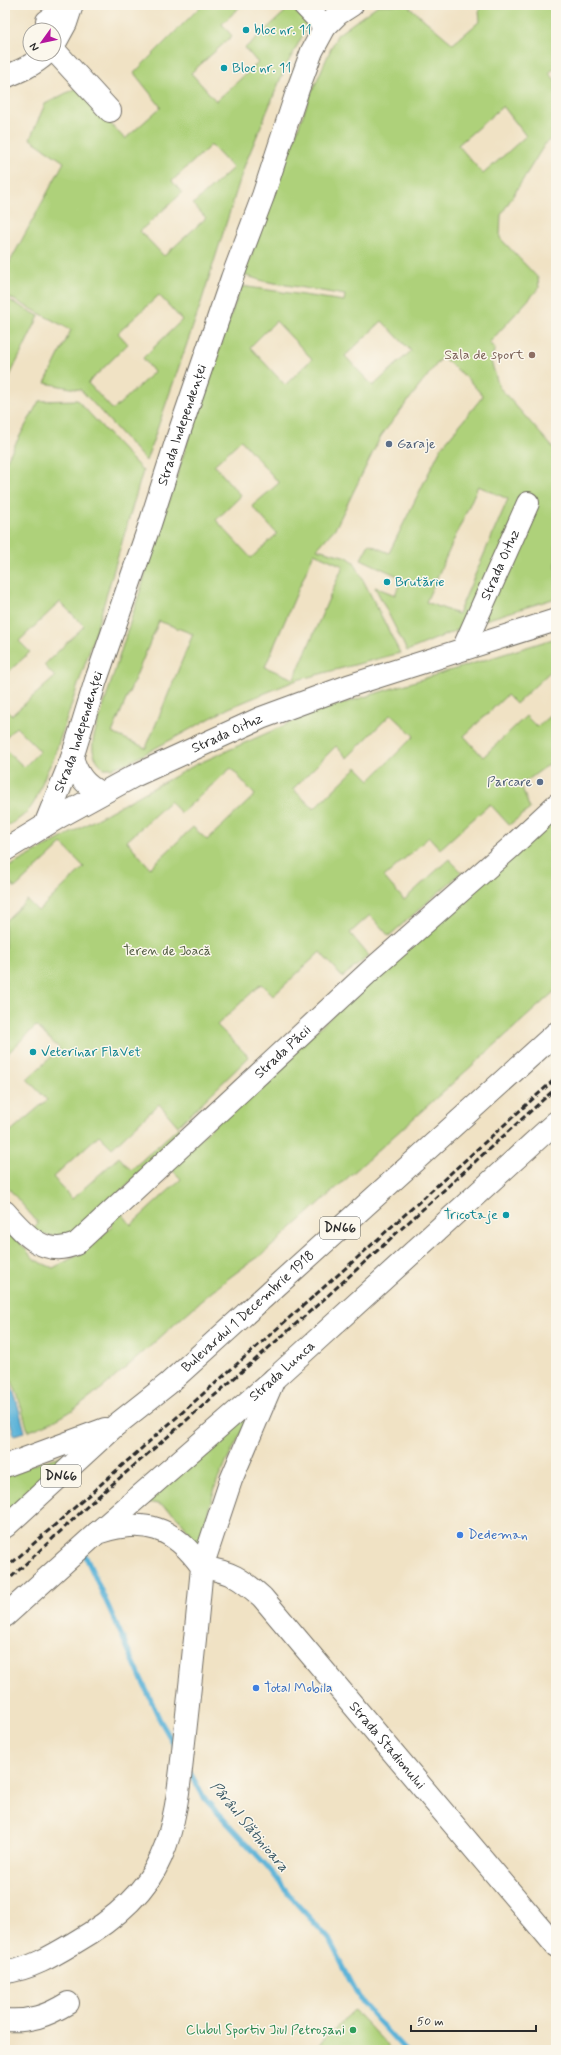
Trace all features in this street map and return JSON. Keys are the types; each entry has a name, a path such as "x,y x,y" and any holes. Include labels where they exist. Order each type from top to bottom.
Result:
{"street":[{"path":"47,21 71,5"},
{"path":"62,31 66,24 71,5"},
{"path":"304,5 325,27"},
{"name":"Strada Independenței","path":"45,825 72,758 96,680 232,278 263,196 298,89 312,52 325,27 338,14 352,5"},
{"path":"62,59 110,111"},
{"path":"5,77 20,71 36,62"},
{"name":"Strada Oituz","path":"463,649 528,503"},
{"name":"Strada Oituz","path":"5,850 101,793 197,746 261,718 302,702 556,620"},
{"path":"72,758 82,780 90,788 101,793"},
{"name":"Strada Păcii","path":"5,1212 26,1234 41,1245 58,1249 76,1244 371,970 510,848 556,805"},
{"name":"Bulevardul 1 Decembrie 1918","path":"5,1527 116,1424 168,1384 556,1033"},
{"name":"Strada Lunca","path":"5,1616 97,1533 274,1379 556,1122"},
{"path":"5,1972 33,1964 62,1950 104,1923 129,1902 148,1880 161,1857 170,1832 179,1787 202,1567 231,1480 274,1379"},
{"name":"Bulevardul 1 Decembrie 1918","path":"5,1466 116,1424"},
{"path":"97,1533 128,1525 158,1530 181,1542 202,1567"},
{"name":"Strada Stadionului","path":"202,1567 224,1571 241,1579 262,1597 556,1946"},
{"path":"5,2020 22,2021 38,2018 68,2003"}],"green space":[{"path":"202,5 242,5 222,24 232,36 191,73 216,101 258,63 245,48 285,12 279,5 292,5 311,20 285,68 244,167 199,309 146,461 81,390 45,383 71,330 5,295 5,271 64,162 30,139 45,104 76,88 125,139 161,107 134,73","holes":["211,145 233,168 193,204 206,218 164,256 140,231 182,193 172,181","159,295 182,320 143,358 154,372 113,410 88,383 128,344 118,333"]},
{"path":"378,5 407,5 453,44 480,21 479,11 485,5 556,5 556,67 549,73 556,81 556,134 545,144 501,215 500,238 538,278 539,288 489,343 495,348 491,361 499,387 556,451 556,598 469,625 407,651 375,587 395,595 402,578 361,559 369,544 389,553 441,448 483,396 466,377 442,357 381,436 336,527 317,549 347,557 354,562 400,653 297,680 229,708 130,762 112,768 104,768 97,761 94,754 94,736 191,431 241,286 344,301 345,295 263,281 244,275 310,96 337,35","holes":["503,106 526,136 483,174 458,145","276,321 312,359 285,385 250,347","382,321 411,351 373,386 345,356","241,440 279,483 252,506 277,534 251,558 216,520 241,496 214,465","478,486 508,499 458,614 426,602","314,553 343,566 294,679 265,667","159,621 193,634 146,748 112,733"]},
{"path":"5,298 39,316 5,386"},
{"path":"77,400 143,471 95,634 53,760 32,806 17,820 5,827 5,749 24,767 40,751 16,727 5,738 5,708 12,715 55,677 44,665 84,626 60,602 19,641 30,652 5,675 5,463 39,401"},
{"name":"Teren de Joacă","path":"556,638 556,666 516,704 507,695 464,736 483,757 526,716 537,727 556,710 556,759 521,785 530,809 509,825 490,804 440,849 429,837 384,877 404,900 449,859 462,872 389,936 370,915 350,933 369,956 342,977 320,952 273,996 261,984 217,1025 249,1057 178,1126 159,1104 112,1148 99,1135 53,1177 72,1199 119,1157 131,1170 179,1127 184,1133 77,1230 71,1233 54,1236 30,1231 38,1223 5,1184 5,1136 47,1100 27,1079 60,1049 36,1026 5,1056 5,921 27,900 38,911 84,867 62,844 15,888 7,879 5,881 5,869 195,765 312,713","holes":["391,714 414,736 370,780 357,767 314,809 293,789 336,746 347,758","231,768 255,795 207,840 193,827 150,868 127,841 170,801 181,813"]},
{"path":"556,818 556,990 263,1254 228,1279 194,1307 94,1395 70,1412 43,1426 28,1431 18,1396 5,1365 5,1226 35,1260 53,1268 80,1254 113,1226 108,1222 121,1212 131,1225 181,1179 169,1167 357,993"},
{"path":"254,1407 217,1481 198,1546 186,1528 171,1511 158,1504 139,1502"},
{"path":"73,1452 5,1518 5,1474"},
{"name":"Clubul Sportiv Jiul Petroșani","path":"354,2010 392,2050 313,2050"}],"water":[{"path":"5,1369 17,1402 25,1432 14,1435 5,1402"}],"waterway":[{"name":"Pârâul Slătinioara","path":"85,1555 160,1720 176,1748"},
{"name":"Pârâul Slătinioara","path":"188,1769 205,1799 267,1866 296,1903 329,1939 362,2003 405,2050"}],"railway":[{"path":"5,1569 357,1258 556,1078"},
{"path":"5,1583 94,1500 323,1300 556,1088"}],"place":[{"name":"bloc nr. 11","path":"246,30"},
{"name":"Bloc nr. 11","path":"224,68"},
{"name":"Sala de sport","path":"532,355"},
{"name":"Garaje","path":"389,444"},
{"name":"Brutărie","path":"387,582"},
{"name":"Parcare","path":"540,782"},
{"name":"Veterinar FlaVet","path":"33,1052"},
{"name":"Tricotaje","path":"506,1215"},
{"name":"Dedeman","path":"460,1535"},
{"name":"Total Mobila","path":"256,1688"},
{"name":"Clubul Sportiv Jiul Petroșani","path":"353,2030"}]}
